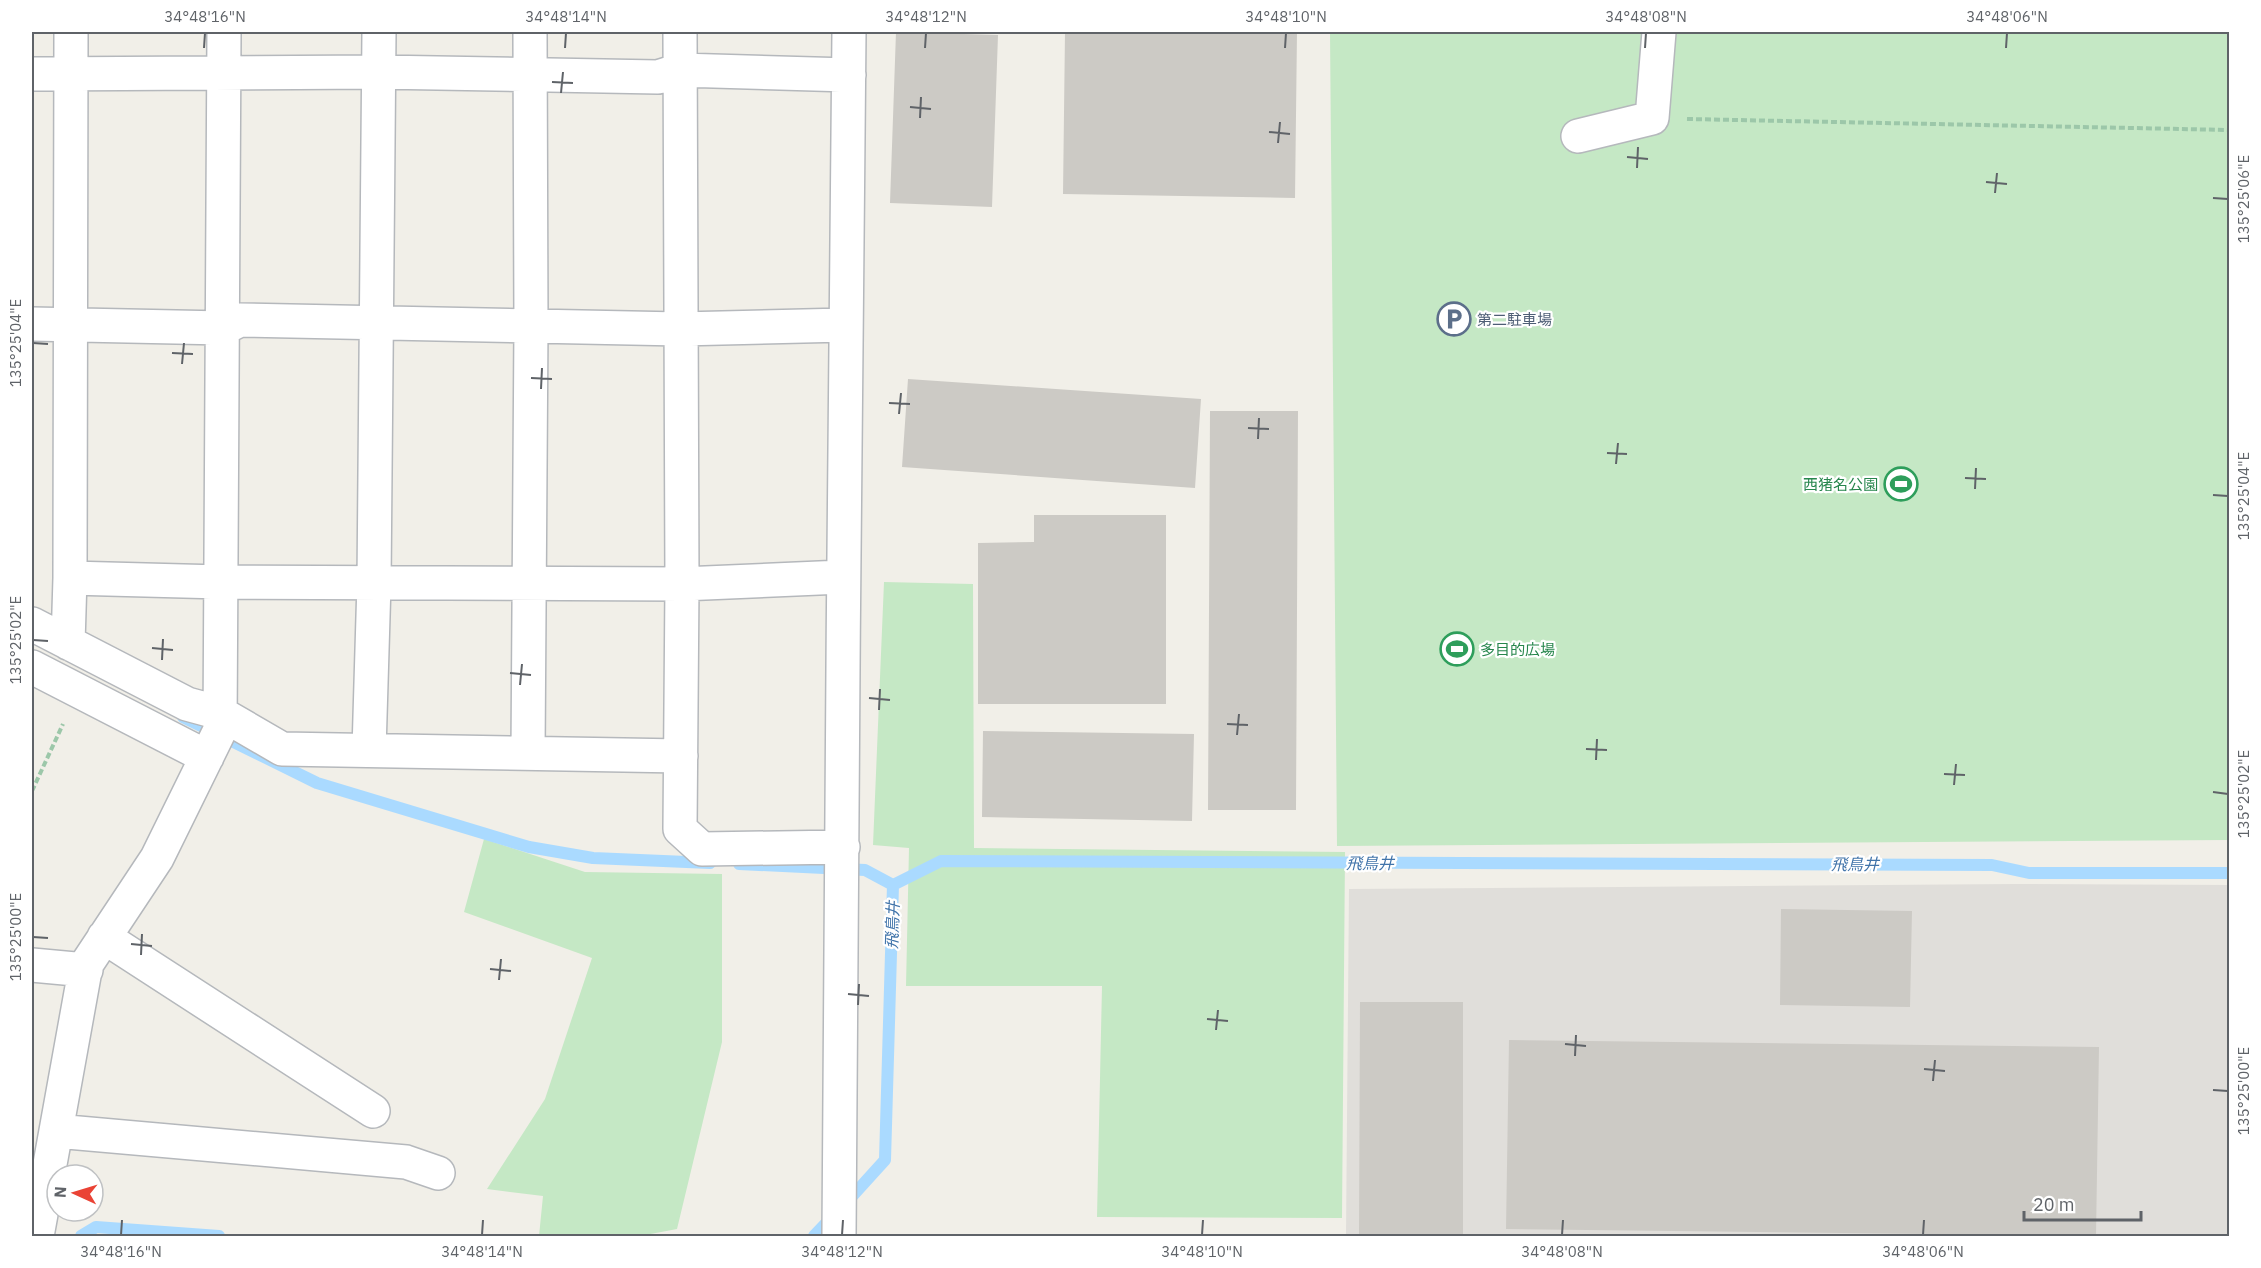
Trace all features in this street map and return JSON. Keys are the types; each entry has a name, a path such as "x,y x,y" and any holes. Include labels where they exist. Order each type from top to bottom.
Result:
{"street":[{"path":"68,643 71,32"},
{"path":"37,1236 86,965 157,858 220,730 224,32"},
{"path":"369,750 374,583 379,32"},
{"path":"528,753 531,326 530,32"},
{"path":"680,32 682,584 680,829 702,849 843,847"},
{"path":"839,1236 843,847 842,578 849,32"},
{"path":"1578,136 1652,118 1659,32"},
{"path":"32,74 379,72 658,77 680,70 849,75"},
{"path":"32,324 224,328 240,320 680,329 845,325"},
{"path":"70,578 221,582 530,584 682,584 842,578"},
{"path":"32,624 187,704 220,713 282,748 681,756"},
{"path":"32,667 207,757"},
{"path":"104,937 373,1111"},
{"path":"32,965 86,970"},
{"path":"56,1131 406,1162 438,1173"}],"path":[{"path":"1652,118 2229,130"},
{"path":"32,791 79,691"}],"shaded area":[{"path":"2014,884 2229,885 2229,1236 1346,1236 1349,889"}],"green space":[{"name":"西猪名公園","path":"1330,32 2229,32 2229,840 1337,846"},
{"path":"884,582 973,584 974,848 1345,852 1342,1218 1097,1217 1102,986 906,986 909,848 873,845"},
{"path":"484,839 585,872 722,874 722,1042 677,1229 640,1236 539,1236 543,1196 487,1189 545,1099 592,958 464,912"}],"building":[{"path":"896,32 998,35 992,207 890,203"},
{"path":"1065,32 1297,32 1295,198 1063,194"},
{"path":"908,379 1201,399 1195,488 902,467"},
{"path":"1210,411 1298,411 1296,810 1208,810"},
{"path":"1034,515 1166,515 1166,704 978,704 978,543 1034,542"},
{"path":"983,731 1194,734 1192,821 982,817"},
{"path":"1781,909 1912,911 1910,1007 1780,1005"},
{"path":"1360,1002 1463,1002 1463,1236 1359,1236"},
{"path":"1509,1040 2099,1047 2096,1236 1506,1229"}],"waterway":[{"path":"183,717 317,783 529,847 593,858 710,863"},
{"name":"飛鳥井","path":"846,1203 885,1160 893,885 941,861 1992,865 2029,873 2230,873"},
{"path":"739,864 865,870 893,885"},
{"name":"飛鳥井","path":"814,1236 834,1215"},
{"name":"飛鳥井","path":"81,1236 96,1227 219,1236"}],"place":[{"name":"第二駐車場","path":"1454,319"},
{"name":"西猪名公園","path":"1901,484"},
{"name":"多目的広場","path":"1457,649"}]}
